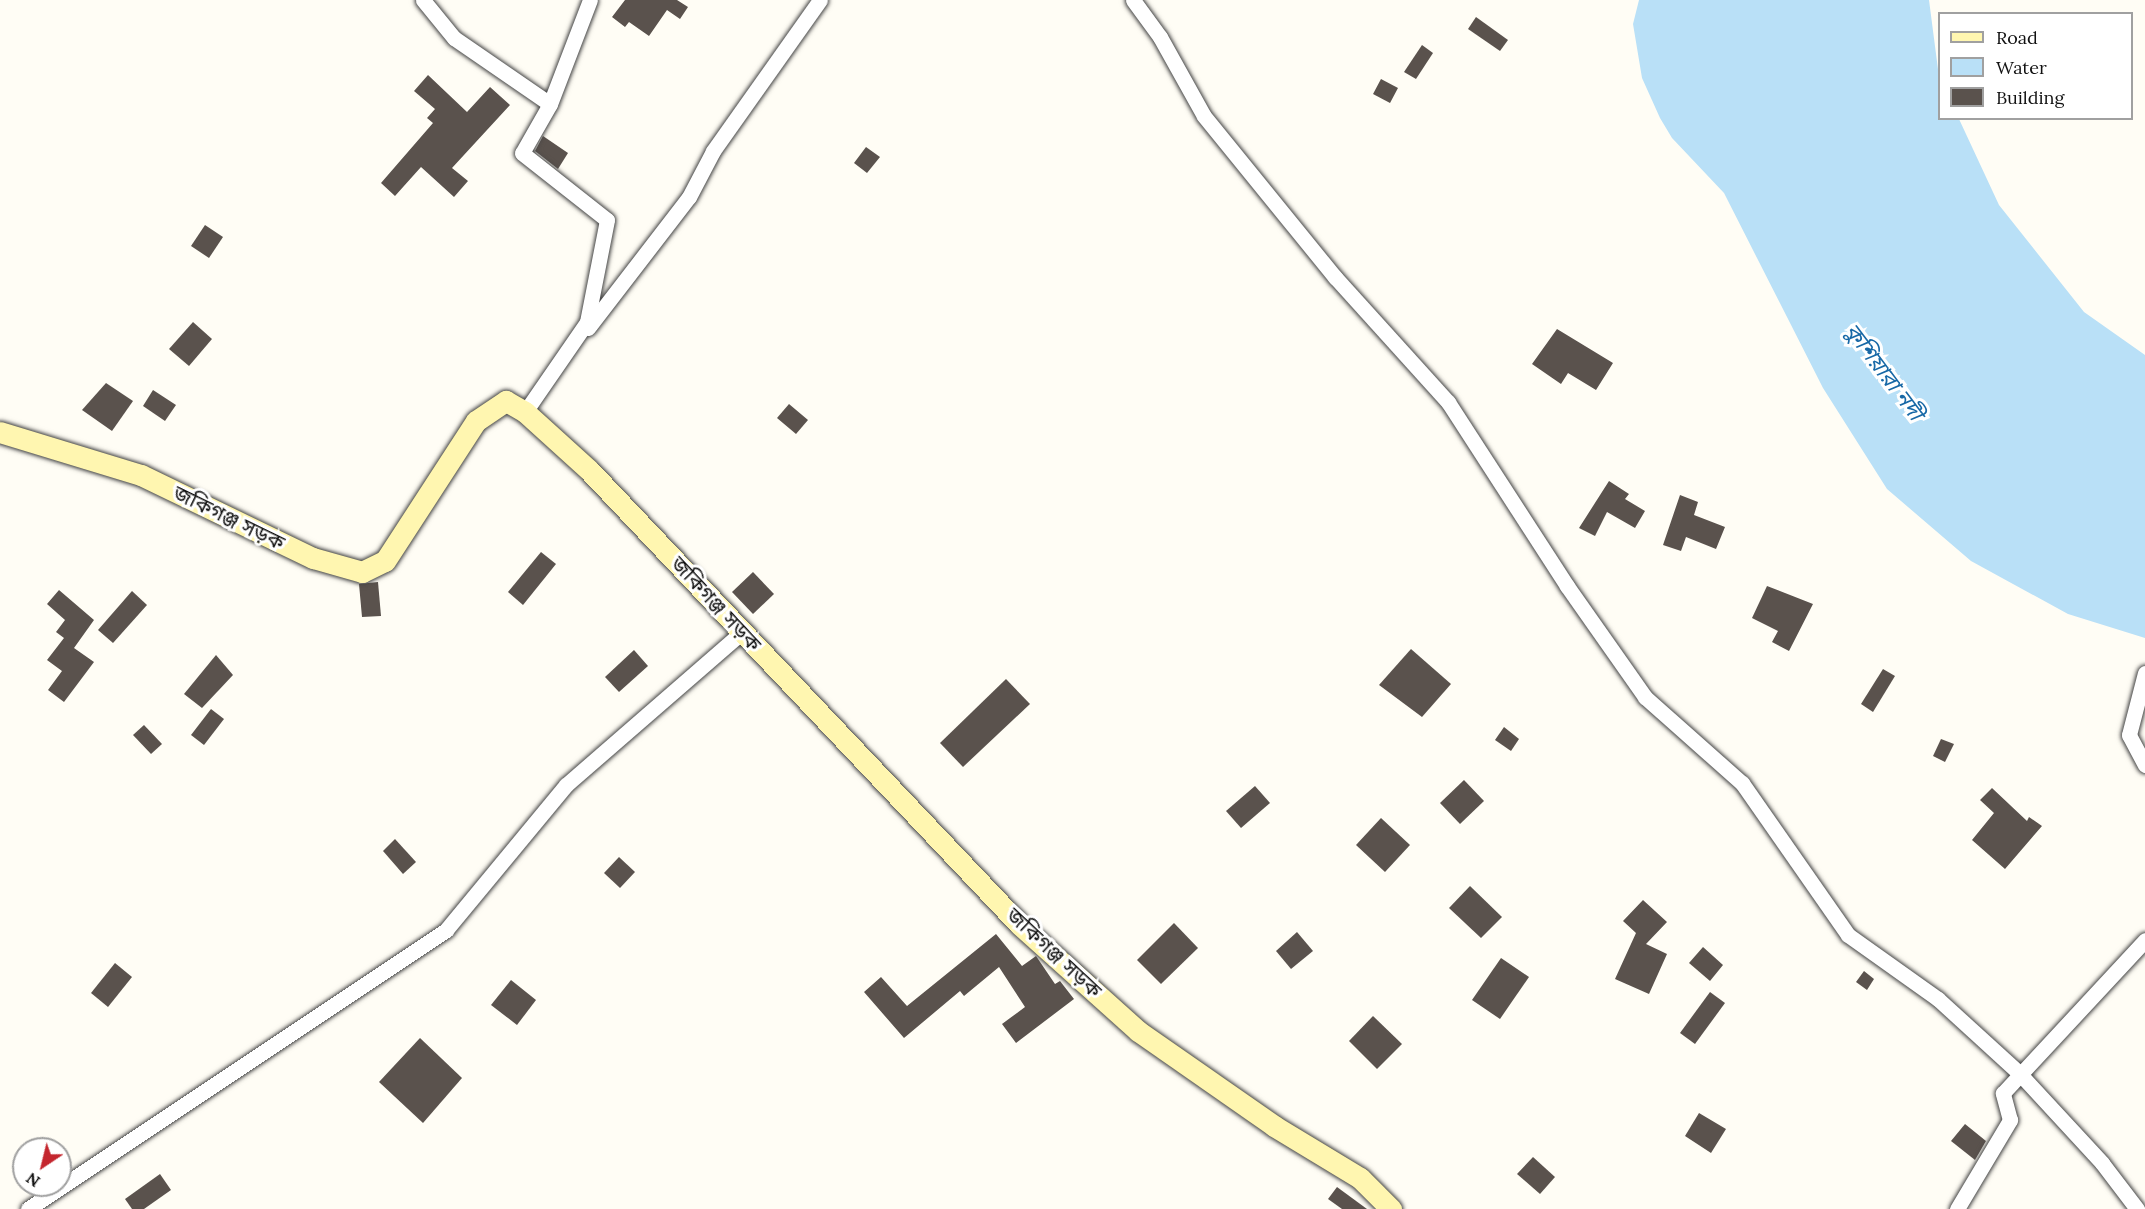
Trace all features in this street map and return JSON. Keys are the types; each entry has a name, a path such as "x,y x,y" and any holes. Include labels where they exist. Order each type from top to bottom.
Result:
{"main road":[{"name":"জকিগঞ্জ সড়ক","path":"0,432 141,475 313,558 362,572 385,561 476,421 506,401 528,414 589,470 1020,925 1138,1031 1274,1126 1360,1178 1391,1209"}],"street":[{"path":"423,0 454,38 550,104"},
{"path":"528,414 587,322 607,220 522,153 550,104 590,0"},
{"path":"528,414 582,336 689,197 713,151 820,0"},
{"path":"1133,0 1160,37 1204,116 1335,277 1448,402 1567,586 1645,697 1742,783 1848,935 1938,999 2020,1074 2102,1163 2137,1209"},
{"path":"28,1209 446,930 566,785 742,632"},
{"path":"2145,673 2129,735 2145,765"},
{"path":"1957,1209 2010,1120 2003,1093 2145,940"}],"water":[{"name":"কুশিয়ারা নদী","path":"1639,0 1929,0 1938,69 1938,120 1959,120 1999,205 2084,312 2145,355 2145,638 2068,614 1971,561 1887,489 1823,388 1724,193 1672,138 1660,118 1642,78 1633,24"}],"building":[{"path":"625,0 677,0 688,7 680,19 667,10 649,36 629,22 625,27 612,17"},
{"path":"1476,17 1508,40 1500,51 1468,29"},
{"path":"1422,45 1433,53 1416,79 1404,72"},
{"path":"428,75 467,112 490,87 510,105 452,168 468,181 454,197 421,167 395,196 381,183 433,123 427,118 435,109 414,91"},
{"path":"1381,79 1398,88 1390,103 1373,94"},
{"path":"543,136 568,153 558,169 535,151"},
{"path":"866,147 880,157 867,173 854,163"},
{"path":"205,225 223,237 209,258 191,246"},
{"path":"193,322 212,339 189,366 169,349"},
{"path":"1557,329 1613,363 1596,390 1568,373 1561,384 1532,364"},
{"path":"106,383 133,401 112,431 82,410"},
{"path":"153,390 176,405 165,421 143,406"},
{"path":"789,404 808,420 796,434 777,418"},
{"path":"1609,481 1629,494 1625,499 1645,511 1635,528 1607,512 1595,536 1579,528"},
{"path":"1680,495 1698,502 1694,515 1725,527 1716,549 1686,537 1681,551 1663,545"},
{"path":"541,552 556,564 523,605 508,592"},
{"path":"753,572 774,594 753,614 732,592"},
{"path":"378,582 381,616 362,617 359,584"},
{"path":"1767,586 1813,604 1789,651 1772,642 1778,631 1752,618"},
{"path":"59,590 94,620 74,648 94,662 64,702 48,690 62,671 47,660 64,638 56,632 65,620 47,604"},
{"path":"132,591 147,605 113,643 98,630"},
{"path":"1411,649 1451,684 1422,717 1379,685"},
{"path":"634,650 648,666 619,692 605,677"},
{"path":"216,655 233,675 202,708 184,694"},
{"path":"1883,669 1895,676 1873,712 1861,704"},
{"path":"1006,679 1030,704 963,767 940,743"},
{"path":"211,709 224,719 204,745 191,735"},
{"path":"144,725 162,744 151,754 133,735"},
{"path":"1504,727 1519,739 1511,751 1495,740"},
{"path":"1941,739 1954,744 1945,762 1933,756"},
{"path":"1464,780 1484,801 1460,824 1440,803"},
{"path":"1255,786 1270,803 1241,828 1226,811"},
{"path":"1992,788 2027,821 2029,817 2042,826 2005,869 1972,840 1994,813 1980,800"},
{"path":"1381,818 1410,845 1385,872 1356,845"},
{"path":"395,839 416,862 403,874 383,851"},
{"path":"619,857 635,872 620,888 604,873"},
{"path":"1470,886 1502,917 1481,938 1449,908"},
{"path":"1643,900 1667,922 1646,944 1667,954 1649,994 1615,979 1636,933 1623,921"},
{"path":"1174,923 1198,948 1161,984 1137,960"},
{"path":"1297,932 1313,951 1291,969 1276,951"},
{"path":"996,934 1022,966 1036,956 1055,984 1060,981 1074,999 1016,1043 1002,1024 1025,1007 999,967 964,996 960,991 904,1038 864,992 881,977 907,1006"},
{"path":"1703,947 1723,965 1710,981 1689,963"},
{"path":"1501,958 1529,977 1500,1019 1472,1000"},
{"path":"115,963 132,977 108,1007 91,993"},
{"path":"1864,971 1874,979 1867,990 1856,982"},
{"path":"511,980 536,1000 517,1025 491,1005"},
{"path":"1710,992 1725,1003 1695,1044 1680,1033"},
{"path":"1373,1016 1402,1044 1377,1069 1349,1041"},
{"path":"420,1038 462,1078 423,1123 379,1082"},
{"path":"1699,1113 1726,1129 1711,1153 1685,1136"},
{"path":"1965,1124 1986,1141 1975,1160 1951,1141"},
{"path":"1533,1157 1555,1177 1540,1194 1517,1174"},
{"path":"160,1174 171,1190 144,1209 132,1209 125,1199"},
{"path":"1337,1187 1367,1209 1342,1209 1328,1199"}]}
